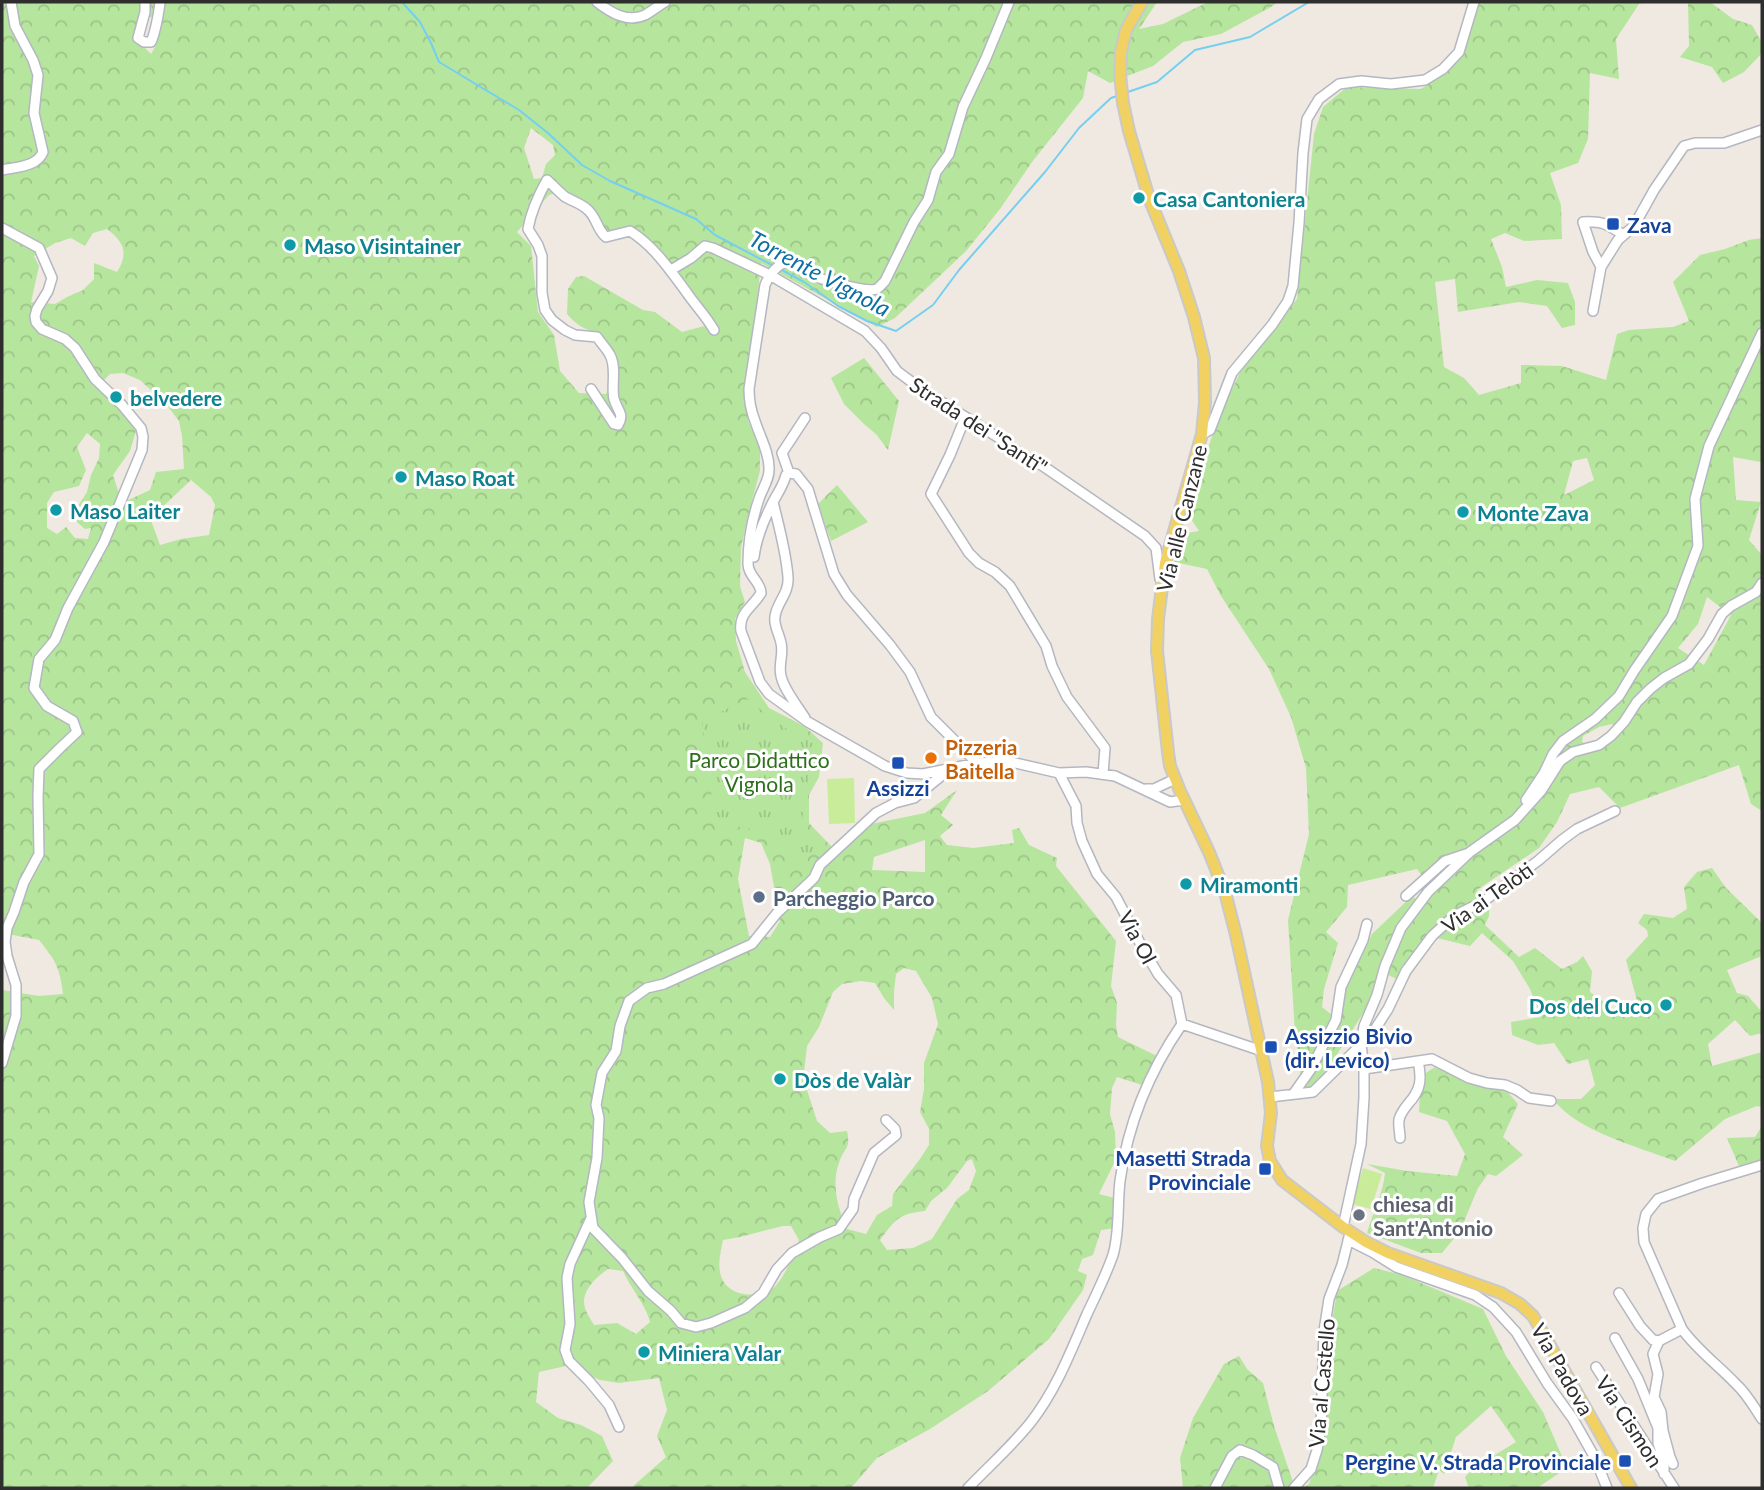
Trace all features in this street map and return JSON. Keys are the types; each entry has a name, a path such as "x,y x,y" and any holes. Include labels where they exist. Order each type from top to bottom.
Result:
{"main road":[{"name":"Via alle Canzane","path":"1142,2 1126,30 1121,52 1123,103 1149,198 1179,271 1204,358 1205,402 1202,434 1165,563 1158,619 1157,651 1168,752 1175,779 1225,892 1237,936 1270,1097"},
{"name":"Via Padova","path":"1270,1097 1267,1146 1270,1161 1282,1180 1347,1233 1388,1253 1501,1293 1533,1315 1631,1488"}],"street":[{"path":"2,170 35,163 43,152 34,113 37,75 33,60 15,26 11,2"},
{"path":"145,2 138,38 147,43 154,37 160,2"},
{"path":"597,2 626,18 643,16 665,2"},
{"path":"1009,2 963,107 949,154 936,172 928,200 879,288 862,289 815,276 797,263 789,262 774,270 765,285 749,389 755,423 770,470 750,534 748,564 761,587 761,593 744,613 740,624 750,658 760,682 769,694 808,722 885,766 907,773 923,774 976,763 1007,761 1059,773 1086,772 1123,778 1170,802 1184,800"},
{"path":"1202,434 1210,430 1232,373 1272,325 1288,301 1293,286 1300,223 1307,119 1313,109 1320,99 1339,84 1361,81 1391,84 1425,80 1443,69 1459,52 1474,2"},
{"path":"1593,311 1601,267 1622,234 1634,226 1684,146 1724,143 1762,130"},
{"path":"591,389 614,424 618,425 621,415 614,397 611,356 597,337 575,335 565,330 552,320 545,310 542,256 528,229 536,201 547,180 563,195 588,210 596,220 600,232 606,237 630,231 653,248 705,314 713,330"},
{"path":"1601,267 1583,222 1606,224 1622,234"},
{"path":"2,228 39,248 48,265 52,278 37,309 36,323 42,329 65,339 75,348 95,379 141,428 143,437 142,450 104,542 68,608 55,640 39,659 34,688 47,706 73,721 78,733 40,769 39,854 24,882 7,928 5,942 16,985 16,1017 2,1063"},
{"path":"671,270 705,246 774,270"},
{"name":"Strada dei \"Santi\"","path":"774,270 865,331 897,370 921,388 1043,466 1145,536 1156,548 1161,592"},
{"path":"1519,814 1563,741 1595,719 1619,696 1672,617 1698,546 1695,499 1709,446 1762,333"},
{"path":"789,473 782,453 805,418"},
{"path":"965,418 931,494 970,553 1010,586 1017,597 1046,646 1067,697 1105,748 1103,774"},
{"path":"753,576 760,533 789,473"},
{"path":"789,473 796,474 808,489 834,574 840,584 910,672 932,717 976,763"},
{"path":"773,502 788,577 788,589 775,617 782,645 780,675 808,722"},
{"path":"1361,1044 1364,1026 1377,995 1385,965 1401,929 1428,892 1471,852 1515,820 1541,791 1560,761 1573,752 1599,745 1611,736 1650,689 1689,664 1722,614 1756,592 1762,583"},
{"path":"886,1120 895,1129 896,1135 874,1153 854,1199 853,1209 839,1229 792,1253 777,1269 762,1293 745,1308 711,1323 696,1327 681,1323 593,1228 589,1202 597,1158 599,1118 596,1105 602,1073 616,1051 620,1026 629,1001 647,988 664,984 752,944 777,912 814,878 820,865 876,813 895,803 914,798 950,769"},
{"name":"Via Ol","path":"1059,773 1076,806 1082,841 1097,874 1116,897 1158,974 1176,995 1182,1024"},
{"path":"1144,789 1154,789 1175,779"},
{"name":"Via ai Telòti","path":"1270,1097 1313,1092 1372,1034 1388,1009 1406,971 1432,936 1454,916 1484,901 1577,829 1615,811"},
{"path":"1406,896 1445,861 1471,852"},
{"path":"1294,1093 1311,1069 1336,1020 1342,987 1363,940 1367,924"},
{"path":"968,1488 1030,1423 1050,1395 1082,1326 1113,1253 1120,1212 1118,1196 1132,1122 1148,1081 1171,1040 1182,1024 1262,1051"},
{"name":"Via al Castello","path":"1294,1488 1311,1469 1321,1427 1324,1331 1329,1299 1342,1265 1347,1233 1346,1219 1361,1144 1364,1069 1361,1044"},
{"path":"1364,1069 1432,1059 1469,1078 1505,1085 1529,1098 1551,1101"},
{"path":"1400,1138 1399,1120 1420,1087 1418,1061"},
{"path":"1762,1165 1658,1199 1646,1214 1643,1228 1644,1242 1682,1329 1746,1395 1762,1419"},
{"path":"591,1217 570,1264 567,1278 570,1324 565,1350 569,1361 609,1405 619,1427"},
{"path":"1347,1233 1396,1267 1475,1295 1493,1307 1516,1332 1573,1419 1595,1458 1607,1488"},
{"path":"1619,1293 1653,1340 1659,1341 1682,1329"},
{"name":"Via Cismon","path":"1615,1338 1637,1379 1658,1428 1664,1474"},
{"path":"1659,1341 1653,1354 1658,1374 1654,1397 1661,1412 1663,1431 1673,1464"},
{"name":"Via Cismon","path":"1596,1367 1674,1488"},
{"path":"1215,1488 1232,1456 1240,1450 1273,1467 1279,1488"}],"green space":[{"path":"2,2 1140,2 1125,29 1119,80 1110,83 1088,71 1083,98 1032,162 1000,209 966,251 895,318 877,327 761,263 747,416 760,449 760,471 741,548 740,586 745,602 735,619 736,641 745,672 769,708 804,726 823,743 819,777 809,795 809,823 832,847 871,824 925,813 957,790 941,815 953,825 940,836 947,845 973,848 1014,843 1012,830 1019,828 1029,845 1057,858 1056,866 1116,941 1111,986 1117,1003 1118,1037 1157,1056 1142,1085 1117,1077 1112,1088 1110,1114 1115,1132 1116,1159 1099,1194 1118,1199 1115,1228 1101,1230 1093,1255 1082,1259 1078,1271 1087,1275 1083,1290 1049,1339 988,1391 930,1429 877,1458 851,1488 631,1488 666,1457 657,1436 667,1410 659,1378 619,1383 600,1380 566,1366 539,1372 536,1402 558,1418 581,1425 602,1436 613,1461 587,1488 2,1488 2,990 39,996 63,994 56,964 39,940 2,933","holes":["152,17 158,36 151,54 137,40 141,18","531,128 553,145 555,155 546,164 542,178 534,179 524,148","565,190 585,203 605,232 635,234 708,325 682,332 655,312 643,310 584,276 576,277 568,289 567,314 581,326 598,333 615,377 606,394 579,393 560,371 554,335 538,312 531,246 517,232 549,195","107,229 123,248 123,259 117,272 94,263 94,279 83,290 55,304 31,302 39,266 34,256 55,243 71,238 85,246 93,233","123,373 140,380 166,404 179,421 182,436 184,469 156,472 150,490 122,503 113,475 130,451 138,424 110,401 100,384 110,374","87,433 100,444 99,458 87,492 71,517 85,529 91,528 88,539 75,538 66,527 57,534 47,528 47,503 54,492 79,486 86,470 77,447","191,480 211,497 215,505 209,535 160,545 149,515 156,513","745,838 761,843 770,864 780,921 770,937 749,936 738,879","925,840 925,872 872,870 874,857","904,968 916,971 932,998 938,1024 924,1063 924,1089 920,1112 929,1129 929,1145 893,1194 892,1206 877,1215 866,1234 847,1229 841,1213 836,1179 839,1163 848,1145 847,1131 830,1133 817,1121 804,1073 807,1046 819,1027 833,992 842,984 861,981 875,983 894,1010 896,974","972,1159 976,1171 969,1190 957,1199 932,1239 913,1248 887,1250 880,1240 894,1222 903,1216 925,1211 931,1201 947,1188 967,1161","783,1226 791,1226 799,1240 781,1279 766,1292 749,1295 734,1291 723,1280 719,1264 723,1240","608,1269 623,1271 650,1322 636,1334 617,1323 594,1325 584,1302 594,1281"]},
{"path":"1144,2 1157,2 1139,29 1163,24 1208,2 1278,2 1221,34 1183,42 1153,66 1122,78 1128,30"},
{"path":"1476,2 1647,2 1639,4 1616,39 1619,79 1590,73 1588,139 1578,163 1550,173 1561,205 1562,239 1524,241 1505,233 1491,239 1502,267 1506,287 1537,280 1568,283 1575,302 1575,325 1562,328 1547,306 1519,302 1458,312 1455,279 1435,282 1444,367 1464,378 1479,395 1521,383 1521,365 1562,366 1606,380 1617,334 1629,330 1673,327 1689,321 1673,282 1700,255 1762,238 1762,461 1733,457 1736,500 1761,502 1749,540 1762,555 1762,811 1751,804 1739,765 1620,808 1599,787 1570,794 1557,822 1539,848 1477,890 1489,903 1489,916 1485,925 1519,957 1535,948 1562,969 1583,956 1592,971 1590,992 1626,1018 1639,1008 1626,960 1648,936 1647,930 1638,923 1644,914 1673,918 1687,909 1684,887 1697,872 1712,868 1726,888 1762,923 1762,956 1727,970 1737,993 1748,996 1762,1012 1762,1033 1750,1036 1735,1020 1708,1044 1712,1066 1762,1052 1762,1107 1757,1106 1725,1119 1675,1161 1592,1129 1563,1110 1553,1099 1581,1099 1595,1085 1588,1059 1568,1064 1554,1043 1538,1045 1512,1035 1511,1022 1541,1017 1530,989 1513,961 1482,933 1470,946 1437,938 1405,983 1382,972 1377,991 1314,1091 1302,1087 1295,1033 1288,920 1309,834 1306,768 1291,717 1269,669 1221,596 1207,569 1174,562 1181,534 1199,531 1187,513 1217,421 1245,362 1297,299 1314,134 1323,107 1347,87 1421,89 1441,76 1464,41","holes":["1587,458 1594,480 1564,495 1573,461","1707,597 1731,615 1704,665 1678,648 1698,624","1612,724 1619,733 1599,749 1582,742 1583,736 1599,727","1417,869 1425,880 1420,890 1425,901 1411,897 1372,934 1332,1015 1322,1007 1324,989 1338,943 1326,932 1347,907 1348,885"]},
{"path":"1688,2 1710,2 1733,19 1752,25 1762,43 1762,53 1744,72 1723,83 1712,67 1680,57 1689,46"},
{"path":"864,358 899,401 888,450 876,434 844,404 831,378"},
{"path":"837,485 868,522 831,541 818,504"},
{"name":"Parco Didattico Vignola","path":"747,699 785,728 814,744 802,820 815,851 792,862 760,831 721,826 714,814 702,721"},
{"path":"854,778 855,823 829,824 827,779"},
{"path":"1435,1067 1466,1080 1505,1089 1518,1104 1503,1137 1523,1155 1496,1176 1488,1174 1478,1188 1460,1231 1442,1253 1421,1253 1367,1233 1385,1173 1367,1164 1457,1176 1465,1154 1447,1121 1419,1112 1424,1074"},
{"path":"1762,1126 1762,1164 1741,1171 1727,1138 1755,1137"},
{"path":"1363,1168 1382,1174 1371,1209 1352,1204"},
{"path":"1374,1268 1402,1275 1483,1309 1506,1356 1543,1412 1567,1468 1539,1488 1469,1488 1465,1477 1476,1466 1493,1473 1490,1458 1516,1442 1491,1406 1456,1437 1444,1474 1439,1470 1433,1488 1303,1488 1309,1484 1324,1440 1326,1359 1337,1291"},
{"path":"1239,1356 1247,1369 1263,1383 1295,1488 1183,1488 1180,1458 1193,1418 1224,1364"}],"waterway":[{"name":"Torrente Vignola","path":"402,2 420,22 439,62 519,110 582,165 610,181 696,219 715,235 772,265"},
{"name":"Torrente Vignola","path":"1125,93 1157,82 1195,50 1250,37 1309,2"},
{"name":"Torrente Vignola","path":"780,269 838,306 867,321 896,331 933,305 959,270 1045,172 1079,128 1111,98 1117,96"}],"place":[{"name":"Casa Cantoniera","path":"1139,198"},
{"name":"Zava","path":"1613,224"},
{"name":"Maso Visintainer","path":"290,245"},
{"name":"belvedere","path":"116,397"},
{"name":"Maso Roat","path":"401,477"},
{"name":"Maso Laiter","path":"56,510"},
{"name":"Monte Zava","path":"1463,512"},
{"name":"Pizzeria Baitella","path":"931,758"},
{"name":"Assizzi","path":"898,763"},
{"name":"Miramonti","path":"1186,884"},
{"name":"Parcheggio Parco","path":"759,897"},
{"name":"Dos del Cuco","path":"1666,1005"},
{"name":"Assizzio Bivio (dir. Levico)","path":"1271,1047"},
{"name":"Dòs de Valàr","path":"780,1079"},
{"name":"Masetti Strada Provinciale","path":"1265,1169"},
{"name":"chiesa di Sant'Antonio","path":"1359,1215"},
{"name":"Miniera Valar","path":"644,1352"},
{"name":"Pergine V. Strada Provinciale","path":"1625,1461"}]}
